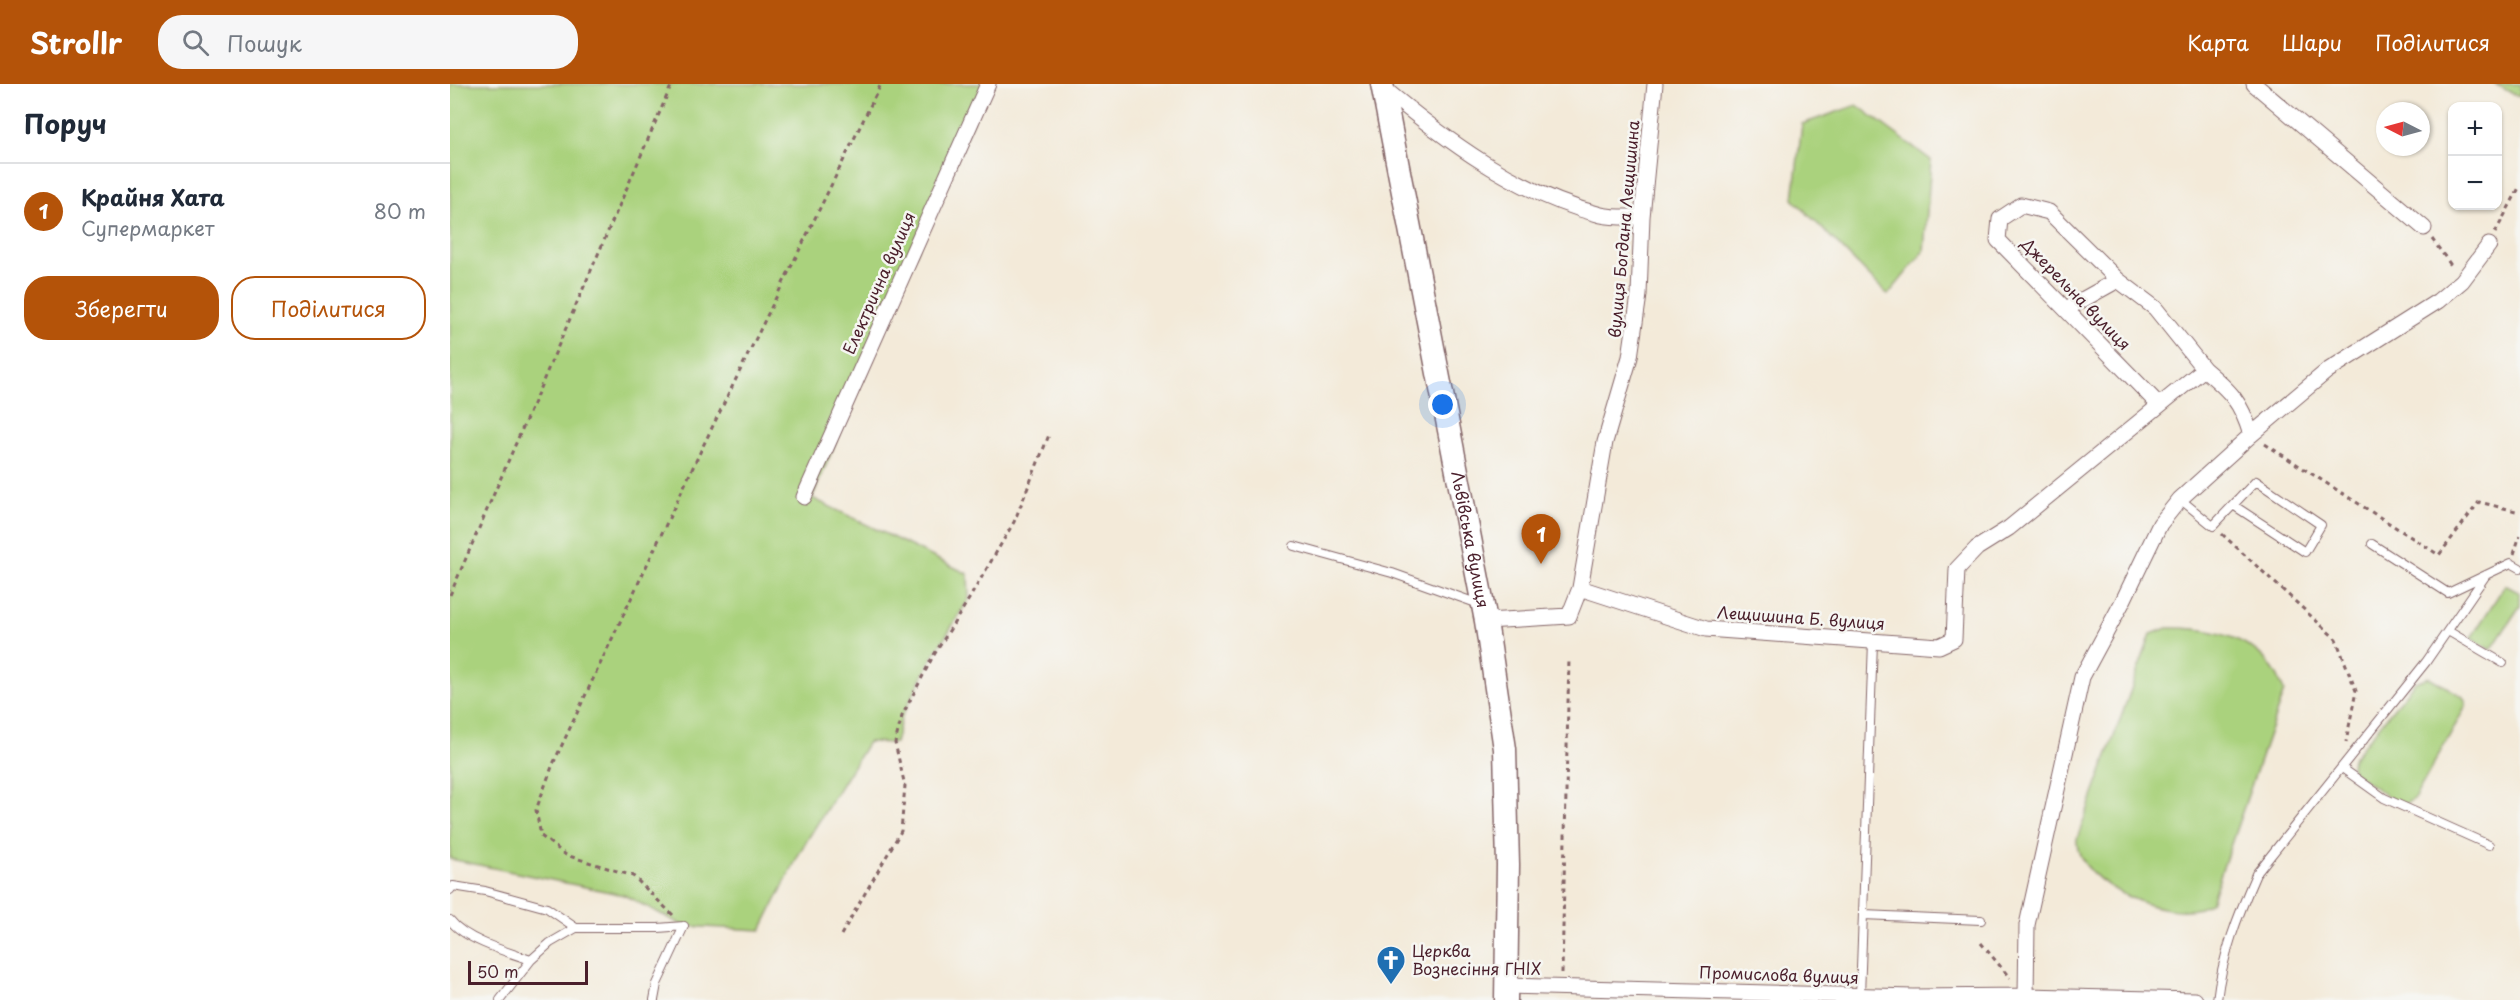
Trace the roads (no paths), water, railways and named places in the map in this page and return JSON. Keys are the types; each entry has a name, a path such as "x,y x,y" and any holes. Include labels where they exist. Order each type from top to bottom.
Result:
{"main road":[{"name":"Львівська вулиця","path":"1381,85 1484,613 1505,749 1508,865 1506,993"}],"street":[{"name":"Електрична вулиця","path":"804,497 988,84"},
{"name":"вулиця Богдана Лещишина","path":"1580,588 1605,442 1630,357 1639,295 1642,217 1655,84"},
{"path":"2254,84 2424,228"},
{"path":"1381,85 1419,119 1497,170 1549,198 1603,215 1642,217"},
{"name":"Джерельна вулиця","path":"2159,405 1998,240 2000,219 2021,205 2049,212 2118,280 2155,308 2204,369 2225,386 2244,411 2251,435"},
{"path":"2026,996 2027,925 2082,677 2123,601 2160,524 2180,499 2327,370 2438,301 2462,281 2489,245"},
{"path":"2066,309 2118,280"},
{"path":"2159,405 2204,369"},
{"name":"Лещишина Б. вулиця","path":"1580,588 1706,629 1939,646 1954,639 1957,569 1977,548 2008,528 2159,405"},
{"path":"1484,613 1569,616 1580,588"},
{"name":"Промислова вулиця","path":"1506,993 1562,987 1860,996 2026,996 2195,1000"}],"lane":[{"path":"2180,499 2213,526 2233,505 2256,481 2321,525 2306,552 2233,505"},
{"path":"2372,544 2448,593 2511,563 2520,568"},
{"path":"1294,546 1392,573 1484,613"},
{"path":"2217,1000 2219,981 2238,914 2256,874 2426,662 2486,575"},
{"path":"2448,631 2503,663"},
{"path":"1860,996 1873,642"},
{"path":"2342,768 2384,798 2489,845"},
{"path":"450,890 453,885 547,908 576,928"},
{"path":"1863,915 1981,920"},
{"path":"450,920 457,929 504,951 531,960"},
{"path":"500,1000 531,960 550,943 576,928 684,926 657,984 654,1000"}],"place":[{"name":"Крайня Хата","path":"1541,564"},
{"name":"Церква Вознесіння ГНІХ","path":"1391,986"}]}
